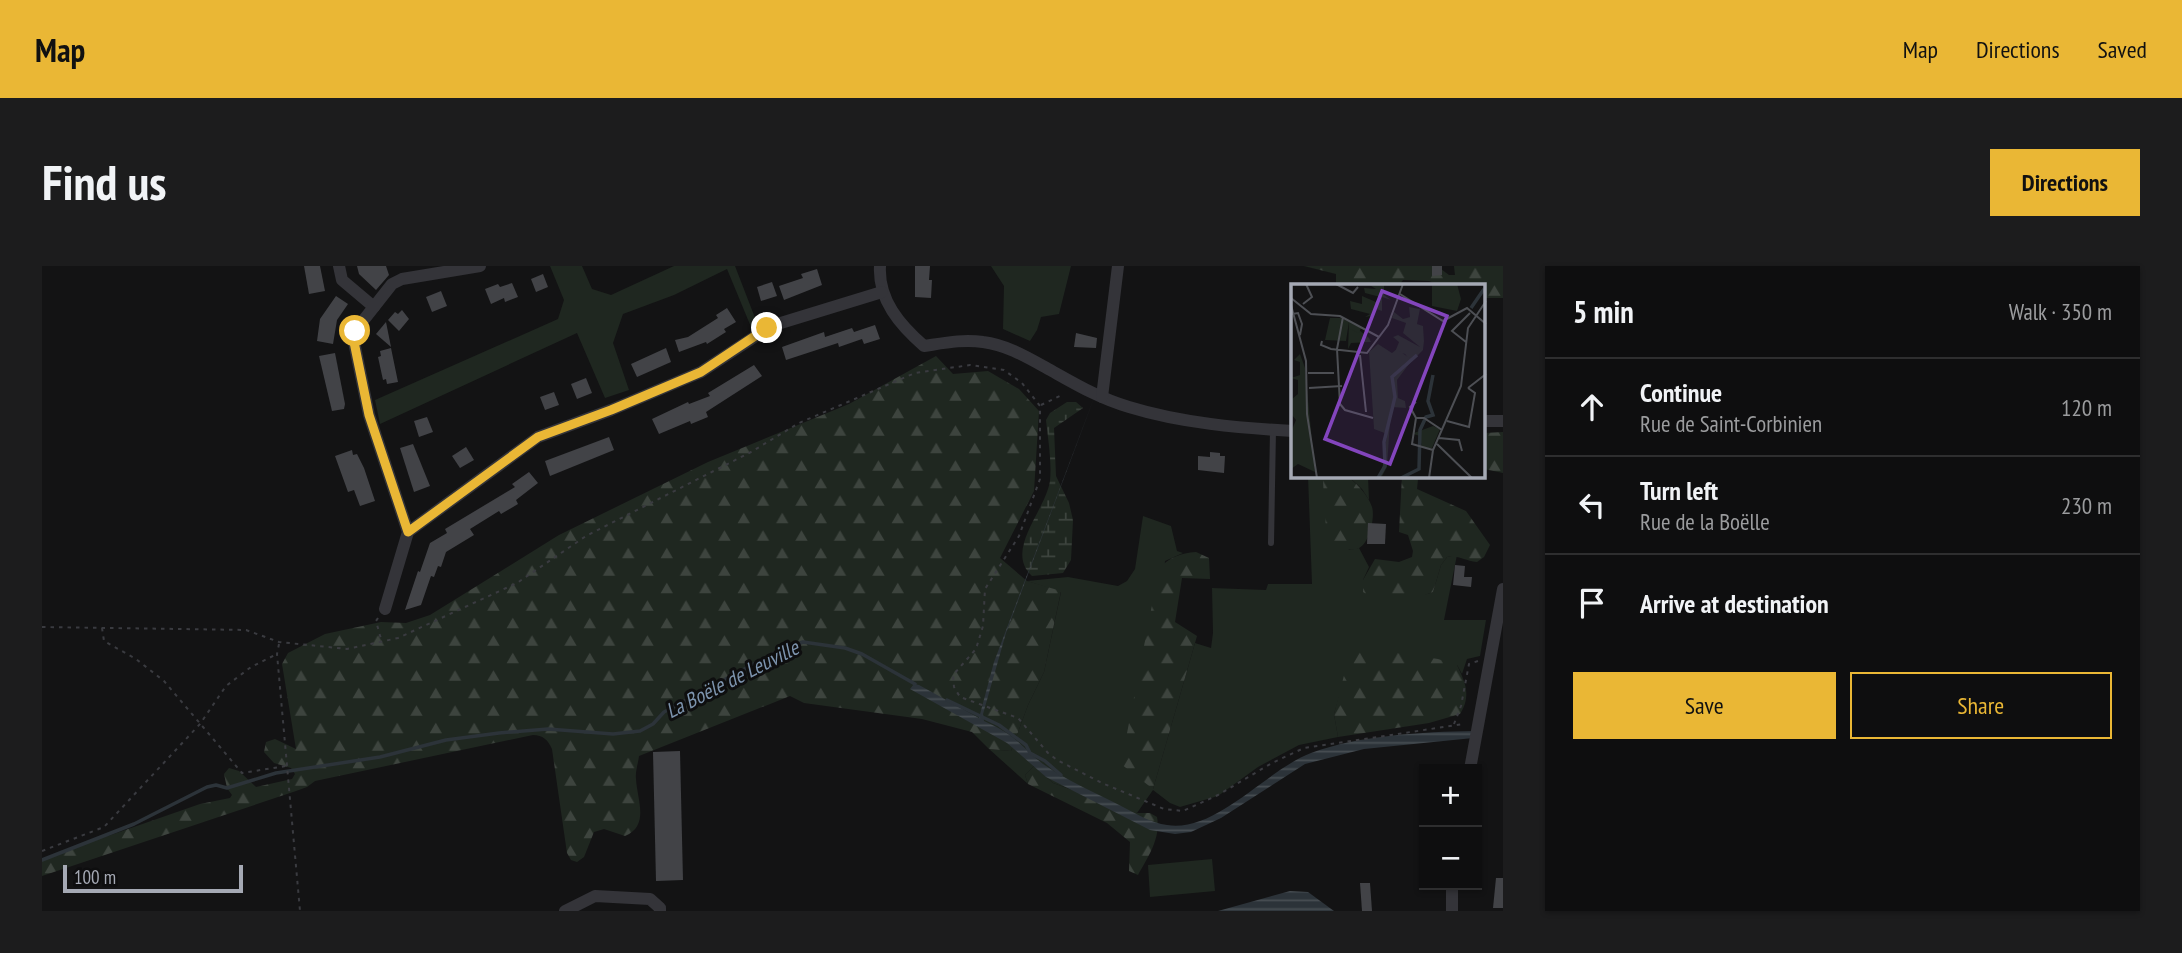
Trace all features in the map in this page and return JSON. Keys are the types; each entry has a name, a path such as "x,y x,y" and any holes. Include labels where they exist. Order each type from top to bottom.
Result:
{"street":[{"path":"339,266 342,280 374,307"},
{"path":"385,609 408,532 369,415 354,342 355,331 392,284 402,279 480,266"},
{"path":"880,266 882,292 892,312 905,329 924,346 956,341 1001,346 1019,352 1102,397 1131,408 1198,422 1291,431"},
{"path":"1102,397 1118,266"},
{"path":"408,532 538,437 701,372 771,326 882,292"},
{"path":"1471,764 1503,589"},
{"path":"1452,890 1452,911"},
{"path":"565,911 595,896 650,899 660,911"}],"lane":[{"path":"1270,543 1273,430"}],"path":[{"path":"42,627 246,630 279,642 347,649 398,638 517,583 586,536 751,452 799,423 915,373 970,365 1004,370 1022,383 1040,406 1040,479 1019,536 985,589 983,626 976,649 953,675 952,681 960,697 1018,718 1057,760 1164,809 1183,811 1304,748 1454,725 1461,706 1469,664 1484,660"},
{"path":"1040,406 1068,392 1071,382"},
{"path":"381,641 376,621 385,609"},
{"path":"102,627 104,641 136,659 164,681 242,773 287,766"},
{"path":"279,642 277,654 300,911"},
{"path":"42,851 104,827 200,724 226,686 251,667 277,654"}],"green space":[{"path":"550,266 582,266 592,289 611,295 674,266 735,266 757,323 751,327 727,269 674,295 623,314 613,343 629,390 605,398 577,333 380,424 375,400 558,319 564,300"},
{"path":"991,266 1071,266 1059,314 1041,317 1030,341 1003,329 1004,286"},
{"path":"1304,266 1437,266 1449,275 1455,275 1454,266 1503,266 1503,298 1486,298 1486,284 1436,284 1403,280 1400,284 1336,284 1336,274"},
{"path":"936,356 953,374 988,371 1019,389 1039,411 1034,491 1000,558 1027,581 1061,591 1044,672 1011,751 989,749 972,732 922,719 804,703 790,696 639,756 636,776 640,819 637,825 625,836 604,829 594,832 584,857 577,862 571,860 567,853 552,749 545,739 533,735 315,781 296,791 42,876 42,859 91,839 108,836 200,804 230,798 232,795 227,788 224,774 229,768 239,771 256,787 292,779 295,774 291,768 274,763 264,752 266,742 275,739 296,749 282,664 288,653 325,634 381,622 406,623 430,615 559,535 708,462 849,404"},
{"path":"1067,402 1076,402 1083,408 1054,428 1056,476 1069,503 1073,520 1071,560 1063,573 1032,576 1022,555 1024,543 1050,481 1046,420 1050,413"},
{"path":"1503,432 1503,473 1486,469 1486,433"},
{"path":"1308,478 1328,478 1323,482 1349,550 1359,548 1369,567 1363,580 1397,593 1424,595 1433,592 1441,565 1447,557 1457,555 1444,620 1486,620 1480,656 1467,659 1462,674 1457,665 1339,697 1334,714 1338,737 1299,745 1258,767 1218,796 1180,807 1153,790 1137,813 1053,783 1034,766 1025,775 1028,784 989,749 1011,751 1044,672 1061,592 1027,581 1068,577 1118,586 1127,581 1135,569 1143,516 1171,526 1177,551 1183,553 1165,561 1153,789 1195,643 1211,648 1212,588 1266,590 1268,584 1312,584"},
{"path":"1328,478 1350,478 1370,502 1373,511 1372,523 1369,535 1359,548 1346,549 1332,545 1326,530 1323,481"},
{"path":"1350,478 1368,478 1369,500"},
{"path":"1402,478 1419,478 1417,489 1466,511 1490,545 1484,557 1477,562 1447,557 1441,565 1433,592 1422,596 1372,598 1363,592 1363,580 1375,559 1399,562 1412,557 1408,535 1399,532"},
{"path":"1196,552 1209,558 1210,579 1182,578 1175,622 1197,636 1153,789 1121,764 1159,569 1176,556"},
{"path":"1378,650 1438,659 1457,665 1466,690 1460,714 1429,723 1338,737 1334,714 1348,660 1358,651"},
{"path":"1034,766 1053,783 1108,803 1114,798 1137,813 1150,813 1157,817 1155,840 1138,875 1129,871 1130,842 1107,823 1028,784 1025,775"},
{"path":"1212,859 1215,891 1150,897 1148,865"}],"shaded area":[{"path":"1094,398 1006,633 983,714 984,721 1008,734 1039,761 1062,776 1144,818 1167,825 1185,825 1204,820 1294,761 1330,747 1370,738 1433,732 1474,731 1473,738 1364,749 1305,764 1221,818 1191,832 1175,834 1150,830 1046,777 1007,743 910,689 914,684 919,685 979,718 994,662"},
{"path":"1290,891 1308,892 1334,911 1218,911"}],"building":[{"path":"304,266 320,266 325,291 309,294"},
{"path":"357,266 386,266 389,275 376,290 359,274"},
{"path":"915,266 930,266 931,298 915,297"},
{"path":"1432,266 1442,266 1442,275 1432,276"},
{"path":"817,269 822,285 784,300 779,286 803,278 801,274"},
{"path":"543,274 548,287 536,292 531,279"},
{"path":"772,282 777,296 761,301 757,287"},
{"path":"512,283 518,297 505,302 504,298 491,304 485,289"},
{"path":"441,291 447,306 432,312 426,297"},
{"path":"336,296 348,304 337,320 333,344 317,341 320,319"},
{"path":"727,308 736,322 724,329 726,332 707,344 706,342 679,352 675,340 688,337 718,318 716,315"},
{"path":"402,310 409,319 399,331 388,320 395,312 398,314"},
{"path":"386,322 391,347 376,334"},
{"path":"875,325 880,339 864,344 862,339 839,347 838,343 786,360 782,347 824,332 825,337 852,328 854,332"},
{"path":"1076,333 1097,338 1096,348 1074,347"},
{"path":"391,348 398,382 387,384 386,379 383,380 378,357 381,356 380,351"},
{"path":"666,348 671,362 637,377 631,364"},
{"path":"335,353 345,404 344,409 332,411 319,356"},
{"path":"754,365 762,376 706,412 708,417 691,424 690,421 659,434 652,419 688,402 689,404 710,396 708,393"},
{"path":"586,378 592,393 577,399 571,384"},
{"path":"554,392 559,405 545,410 540,397"},
{"path":"427,417 433,432 419,437 414,421"},
{"path":"609,437 614,450 550,476 545,461"},
{"path":"413,444 430,486 414,492 400,448"},
{"path":"466,447 474,460 460,468 452,456"},
{"path":"352,450 364,468 375,501 360,506 354,490 348,492 335,456"},
{"path":"1210,452 1225,456 1224,473 1198,470 1198,456 1210,457"},
{"path":"529,472 538,483 516,500 518,504 501,514 499,511 470,529 474,535 446,552 441,567 438,566 434,577 431,576 421,605 405,610 430,543 447,533 445,529 515,487 512,484"},
{"path":"1368,523 1386,524 1385,544 1367,544"},
{"path":"1455,565 1465,566 1464,577 1472,577 1471,587 1453,585"},
{"path":"680,751 683,880 656,881 653,752"},
{"path":"1496,878 1503,878 1503,908 1493,908"},
{"path":"1360,883 1370,883 1372,911 1362,911"}],"waterway":[{"name":"La Boële de Leuville","path":"42,860 134,824 216,785 227,788 276,773 380,757 446,740 499,733 548,729 613,734 640,731 653,724 664,712 776,652 803,642 845,648 862,654 915,684"},
{"name":"La Boële de Leuville","path":"947,700 999,725 1026,745 1030,753 1045,761 1061,775"}],"route":[{"path":"355,331 354,342 369,415 408,532 538,437 701,372 767,328"}]}
